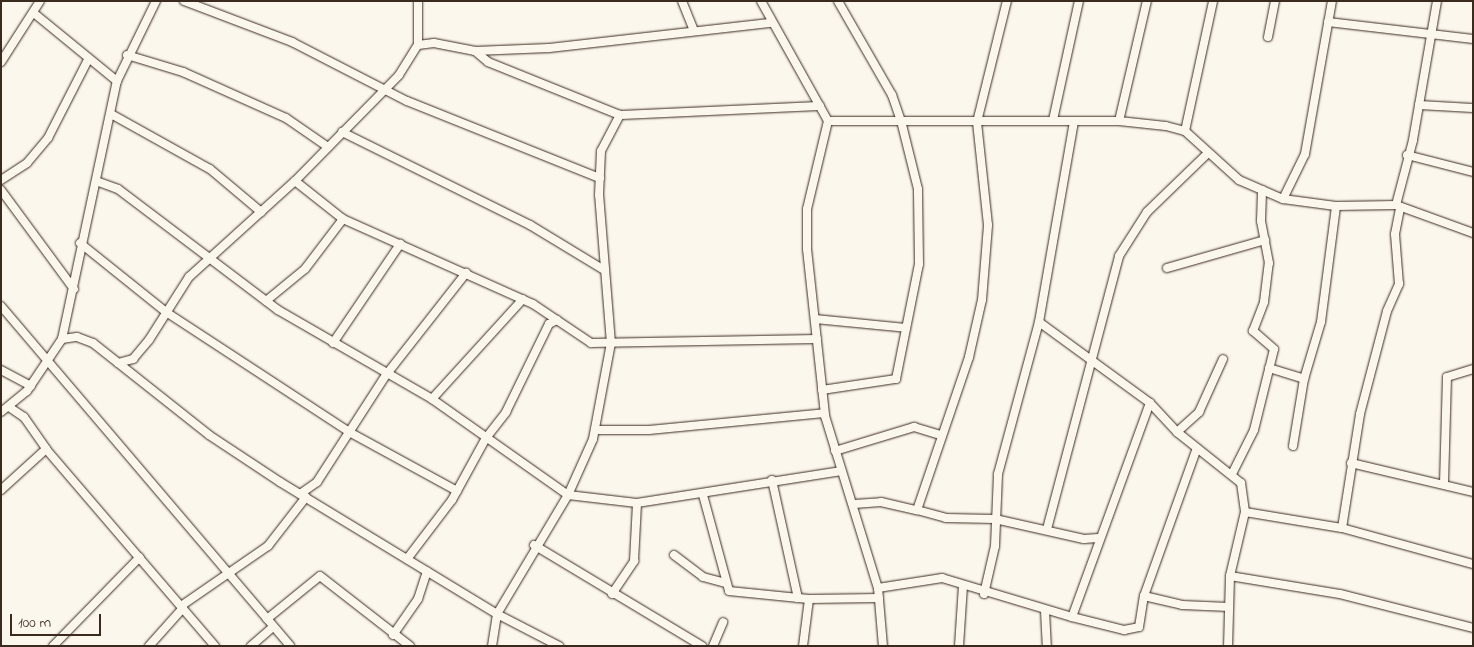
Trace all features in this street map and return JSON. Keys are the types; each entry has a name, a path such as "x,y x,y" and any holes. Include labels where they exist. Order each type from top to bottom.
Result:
{"street":[{"path":"1,62 35,14 40,1"},
{"path":"1,412 31,386 62,339 67,327 80,243 96,181 117,81 127,55 156,1"},
{"path":"184,1 292,42 386,89 559,165 600,178"},
{"path":"118,363 133,359 166,312 180,287 209,258 295,181 386,89 418,45 418,1"},
{"path":"682,1 694,30"},
{"path":"761,1 770,23 828,121 806,227 824,413 854,504 878,588 883,646"},
{"path":"822,390 896,379 919,264 921,224 918,189 901,121 892,95 838,1"},
{"path":"917,510 968,357 982,300 988,225 977,122 1007,1"},
{"path":"1054,120 1079,1"},
{"path":"1119,120 1147,1"},
{"path":"1185,131 1213,1"},
{"path":"1268,37 1275,1"},
{"path":"1283,199 1305,154 1332,1"},
{"path":"1342,528 1351,464 1386,311 1398,284 1395,234 1398,206 1407,155 1419,105 1430,34 1438,1"},
{"path":"35,14 88,60 117,81"},
{"path":"1328,22 1473,38"},
{"path":"418,45 434,43 475,51 612,42 694,30 770,23"},
{"path":"475,51 488,62 620,114 820,106"},
{"path":"127,55 183,72 286,118 328,146"},
{"path":"1,180 26,164 48,138 88,60"},
{"path":"1419,105 1473,108"},
{"path":"111,114 210,169 261,212"},
{"path":"492,646 497,614 516,586 534,545 568,495 595,430 611,343 604,270 600,178 601,151 620,114"},
{"path":"828,121 977,122 1054,120 1074,122 1119,120 1185,131 1239,180 1283,199 1336,206 1398,206 1473,233"},
{"path":"984,594 995,546 998,474 1039,322 1074,122"},
{"path":"342,132 530,225 604,270"},
{"path":"1046,529 1110,280 1129,238 1186,170 1208,153"},
{"path":"1407,155 1473,172"},
{"path":"96,181 118,189 266,301 386,375 432,399 568,495 637,504 703,495 772,480 842,471"},
{"path":"295,181 343,219 523,299 591,343 817,339"},
{"path":"1,190 62,277 74,290"},
{"path":"1232,474 1254,430 1273,345 1253,330 1267,281 1262,190"},
{"path":"1293,446 1304,379 1321,322 1336,206"},
{"path":"266,301 305,269 343,219"},
{"path":"1167,268 1265,240"},
{"path":"80,243 166,312 350,433 457,491"},
{"path":"333,343 400,244"},
{"path":"62,277 76,269"},
{"path":"149,646 182,607 284,532 303,496 316,482 350,433 386,375 466,273"},
{"path":"432,399 523,299"},
{"path":"1,306 226,574 290,646"},
{"path":"815,319 906,328"},
{"path":"407,559 457,491 486,438 506,412 549,324 557,320"},
{"path":"1039,322 1150,403 1177,432 1241,483 1245,512 1230,576 1228,646"},
{"path":"67,327 77,337"},
{"path":"62,339 77,337 93,342 209,435 303,496 497,614 559,646"},
{"path":"1177,432 1199,412 1223,358"},
{"path":"1269,368 1304,379"},
{"path":"1444,484 1447,377 1473,369"},
{"path":"1,370 31,386"},
{"path":"1072,617 1098,538 1150,403"},
{"path":"9,407 24,417 46,450 216,646"},
{"path":"595,430 649,430 824,413"},
{"path":"835,451 914,427 941,435"},
{"path":"878,588 925,578 942,578 984,594 1044,611 1132,630 1141,624 1144,596 1197,448"},
{"path":"1,490 46,450"},
{"path":"1351,464 1473,492"},
{"path":"772,480 798,598"},
{"path":"703,495 726,583 736,595 809,599 879,598"},
{"path":"854,504 881,502 953,519 995,519 1046,529 1084,540 1098,538"},
{"path":"612,594 634,561 637,504"},
{"path":"1245,512 1342,528 1473,564"},
{"path":"534,545 612,594 655,615 702,646"},
{"path":"674,555 686,568 726,583"},
{"path":"52,646 140,557"},
{"path":"393,635 418,599 427,571"},
{"path":"267,619 320,576 393,635 410,646"},
{"path":"1230,576 1340,594 1473,628"},
{"path":"959,646 963,586"},
{"path":"1144,596 1182,604 1229,607"},
{"path":"803,646 809,599"},
{"path":"1044,611 1047,646"},
{"path":"713,646 723,622"},
{"path":"251,646 273,626"}]}
